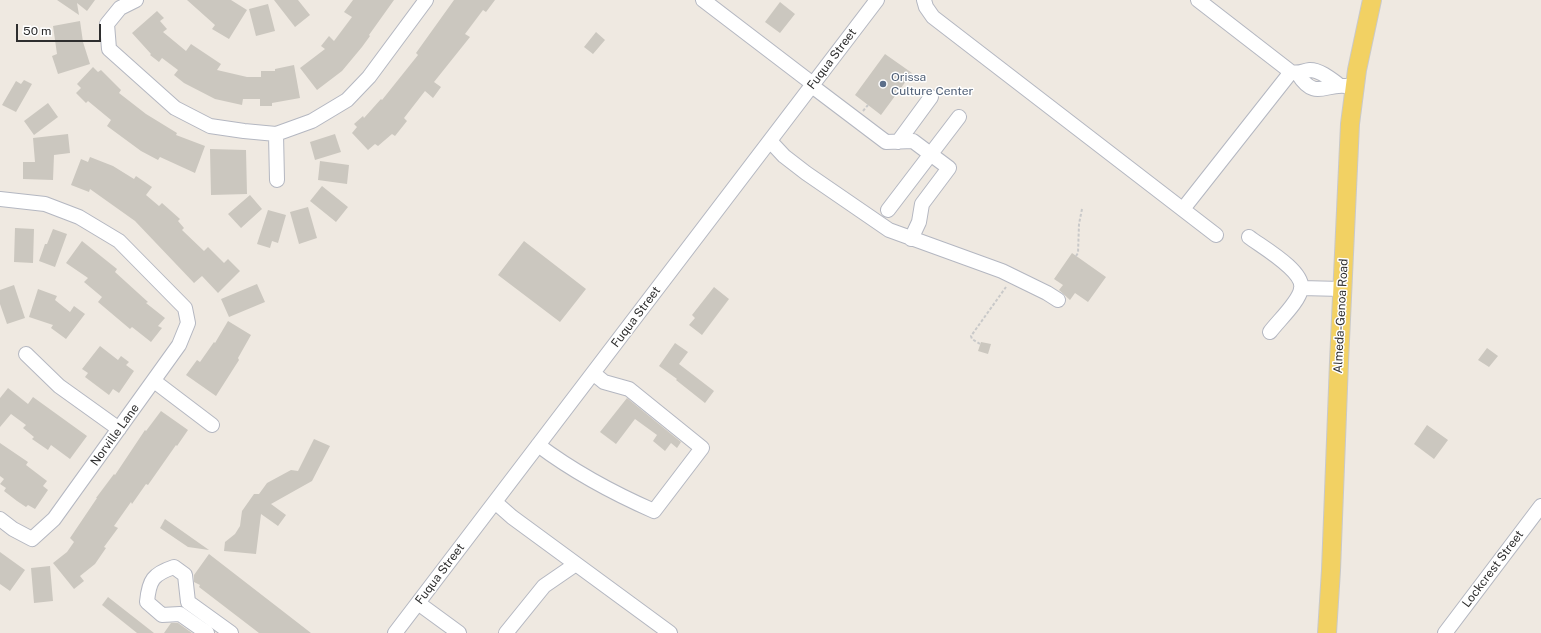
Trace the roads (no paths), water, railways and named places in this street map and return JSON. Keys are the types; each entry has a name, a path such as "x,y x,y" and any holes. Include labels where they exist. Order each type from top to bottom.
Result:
{"main road":[{"name":"Almeda-Genoa Road","path":"1327,633 1350,124 1347,86 1372,0"}],"street":[{"path":"136,0 120,8 107,24 109,49 175,108 210,126 276,134 312,121 347,100 369,77 426,0"},
{"path":"703,0 886,142 913,141 949,168 922,204 919,222 911,239"},
{"name":"Fuqua Street","path":"396,633 877,0"},
{"path":"924,0 926,7 933,17 1216,235"},
{"path":"1198,0 1295,73 1304,84 1322,90 1347,86"},
{"path":"1183,209 1295,73"},
{"path":"898,142 931,97"},
{"path":"888,210 959,117"},
{"path":"276,134 277,180"},
{"path":"770,141 784,156 806,173 865,215 889,230 1002,271 1058,300"},
{"name":"Norville Lane","path":"0,198 45,204 79,217 119,241 185,308 188,323 178,345 154,381 54,519 32,539 13,529 0,519"},
{"path":"1248,237 1295,272 1300,279 1301,288 1298,296 1270,332"},
{"path":"1301,288 1342,289"},
{"path":"26,354 59,386 119,429"},
{"path":"538,445 572,470 616,494 654,511 702,448 629,390 604,382 593,373"},
{"path":"154,381 212,426"},
{"path":"495,502 512,517 670,633"},
{"name":"Lockcrest Street","path":"1445,633 1541,506"},
{"path":"506,633 544,586 576,564"},
{"path":"207,633 180,614 162,615 147,602 149,586 160,572 174,567 185,575 188,602 231,633"},
{"path":"418,603 459,633"}],"place":[{"name":"Orissa Culture Center","path":"883,84"}]}
